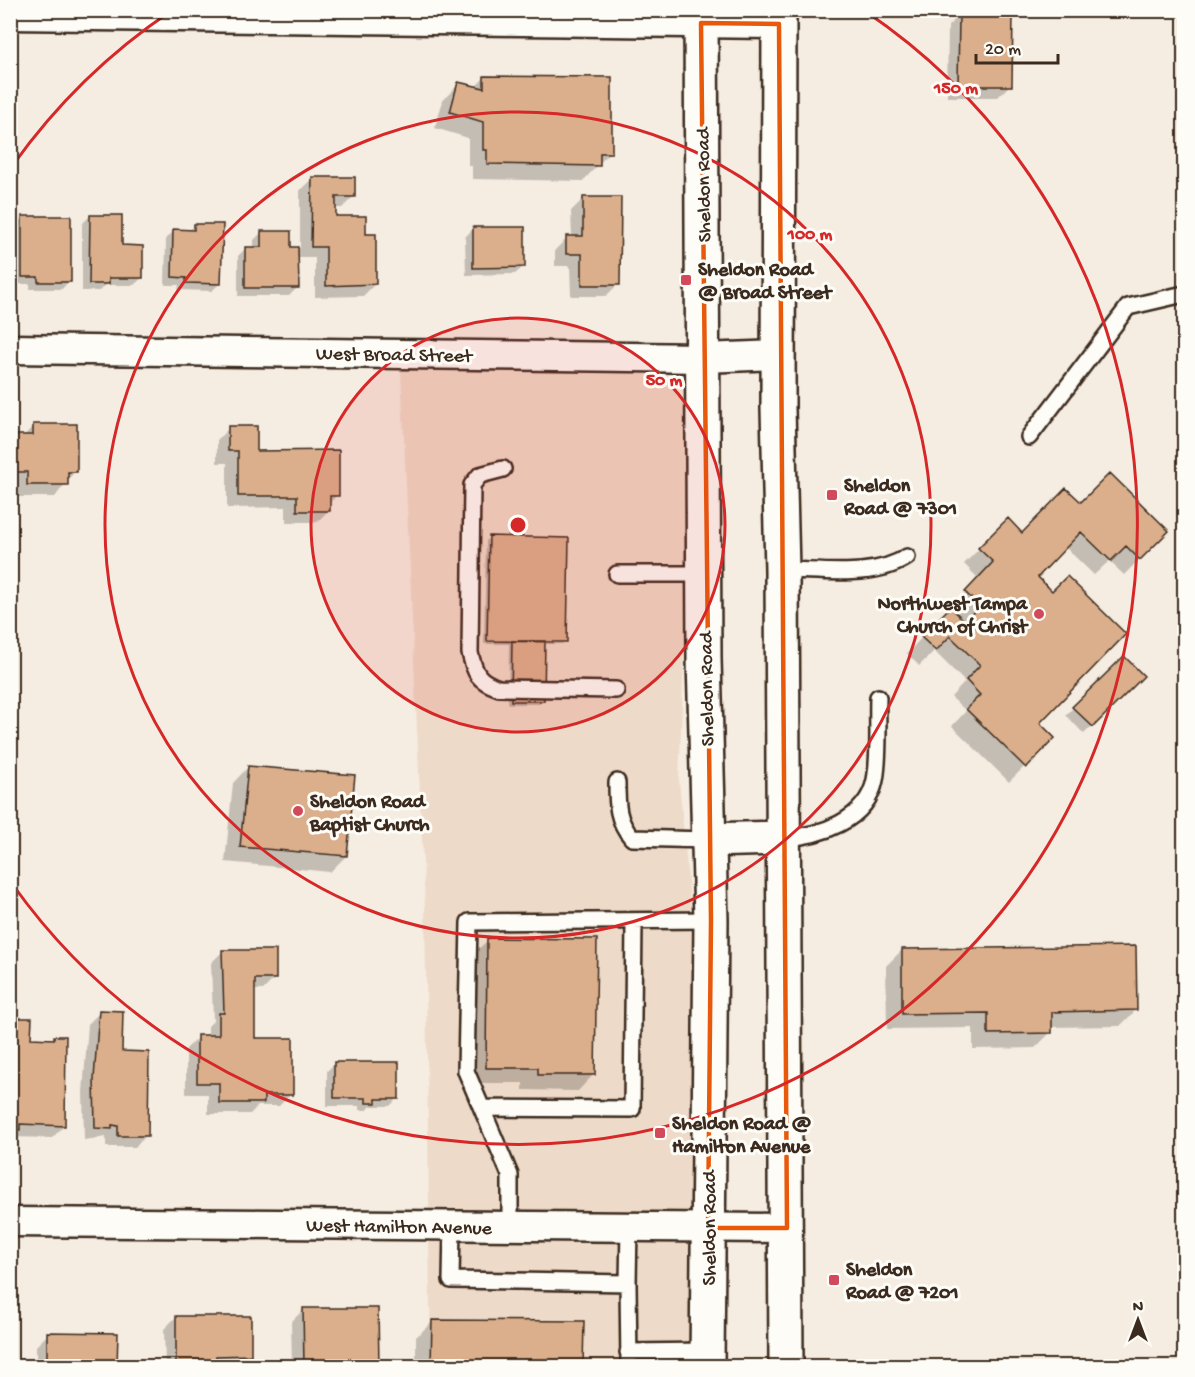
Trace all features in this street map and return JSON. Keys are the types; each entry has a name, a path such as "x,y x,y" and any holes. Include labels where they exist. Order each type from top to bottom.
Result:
{"main road":[{"name":"Sheldon Road","path":"701,17 704,574 707,840 711,920 708,1359"},
{"path":"779,17 778,355 782,570 786,1366"},
{"path":"707,840 784,838"}],"street":[{"path":"10,15 318,14 779,17"},
{"name":"West Broad Street","path":"10,349 704,358 778,355"},
{"name":"West Hamilton Avenue","path":"10,1222 787,1228"}],"lane":[{"path":"1029,437 1128,307 1185,294"},
{"path":"503,469 480,475 472,485 470,654 474,669 483,682 499,688 616,690"},
{"path":"782,570 878,569 897,564 907,557"},
{"path":"617,574 704,574"},
{"path":"784,838 810,837 825,831 862,807 875,782 878,697"},
{"path":"616,782 616,806 621,825 632,838 707,840"},
{"path":"510,1226 510,1175 466,1071 468,922 711,920"},
{"path":"482,1108 632,1109 634,921"},
{"path":"452,1226 451,1280 628,1283"},
{"path":"629,1227 628,1359 708,1359"}],"highlighted area":[{"path":"701,23 779,24 787,1228 708,1228 711,920"}],"shaded area":[{"path":"401,370 686,376 688,564 679,779 694,946 694,1212 429,1209 425,907"},
{"path":"429,1241 694,1244 693,1366 431,1366"}],"building":[{"path":"959,13 1013,13 1012,86 958,86"},
{"path":"484,76 612,77 612,153 600,153 600,166 487,164 487,150 483,150 483,122 450,112 458,82 484,88"},
{"path":"312,177 355,177 355,197 336,197 336,216 366,216 366,234 376,234 376,284 326,286 326,247 311,247"},
{"path":"583,197 621,197 620,285 582,285 582,254 566,254 566,236 583,236"},
{"path":"90,215 122,215 122,245 143,246 143,278 109,278 109,284 89,284"},
{"path":"22,216 71,216 71,282 38,282 38,277 22,277"},
{"path":"194,224 223,224 221,284 186,283 186,278 172,277 173,229 194,230"},
{"path":"473,227 525,227 525,267 473,268"},
{"path":"261,231 291,231 291,247 298,247 299,288 245,288 245,247 261,247"},
{"path":"33,424 77,424 77,472 68,472 68,485 27,485 27,472 10,472 10,435 33,435"},
{"path":"228,426 257,426 257,451 339,450 339,496 330,496 330,511 297,511 297,496 238,496 238,451 228,451"},
{"name":"Northwest Tampa Church of Christ","path":"1110,473 1169,531 1140,560 1126,546 1111,561 1081,532 1038,577 1052,591 1067,576 1126,634 1040,723 1055,738 1026,768 966,709 980,695 966,680 980,665 950,636 936,651 921,637 950,607 965,621 979,606 965,592 993,562 978,548 1008,518 1022,533 1066,488 1081,502"},
{"path":"489,536 569,538 567,642 487,641"},
{"path":"512,641 545,641 544,701 511,701"},
{"path":"1124,656 1144,676 1093,727 1072,707"},
{"name":"Sheldon Road Baptist Church","path":"248,766 355,775 347,856 240,847"},
{"path":"487,938 597,939 595,1075 538,1075 538,1068 486,1068"},
{"path":"1136,946 1137,1010 1052,1012 1052,1033 988,1034 988,1013 902,1014 902,949"},
{"path":"222,950 276,950 276,979 255,979 255,1038 293,1038 293,1095 264,1095 264,1103 219,1103 219,1083 197,1083 197,1035 219,1035 219,1013 224,1013"},
{"path":"99,1010 123,1011 122,1051 149,1052 148,1136 118,1136 118,1126 112,1125 112,1129 95,1128 94,1079"},
{"path":"10,1018 32,1018 31,1038 54,1039 54,1036 66,1036 65,1126 20,1124 20,1130 10,1129"},
{"path":"334,1062 399,1062 399,1099 376,1099 376,1103 366,1103 366,1098 334,1098"},
{"path":"303,1308 378,1308 379,1366 304,1366"},
{"path":"176,1316 251,1316 251,1355 216,1356 216,1366 176,1366"},
{"path":"432,1320 584,1321 583,1366 431,1366"},
{"path":"47,1332 118,1333 117,1366 47,1366"}],"place":[{"name":"Sheldon Road @ Broad Street","path":"686,280"},
{"name":"Sheldon Road @ 7301","path":"832,495"},
{"name":"Northwest Tampa Church of Christ","path":"1039,614"},
{"name":"Sheldon Road Baptist Church","path":"298,811"},
{"name":"Sheldon Road @ Hamilton Avenue","path":"660,1133"},
{"name":"Sheldon Road @ 7201","path":"834,1280"}]}
